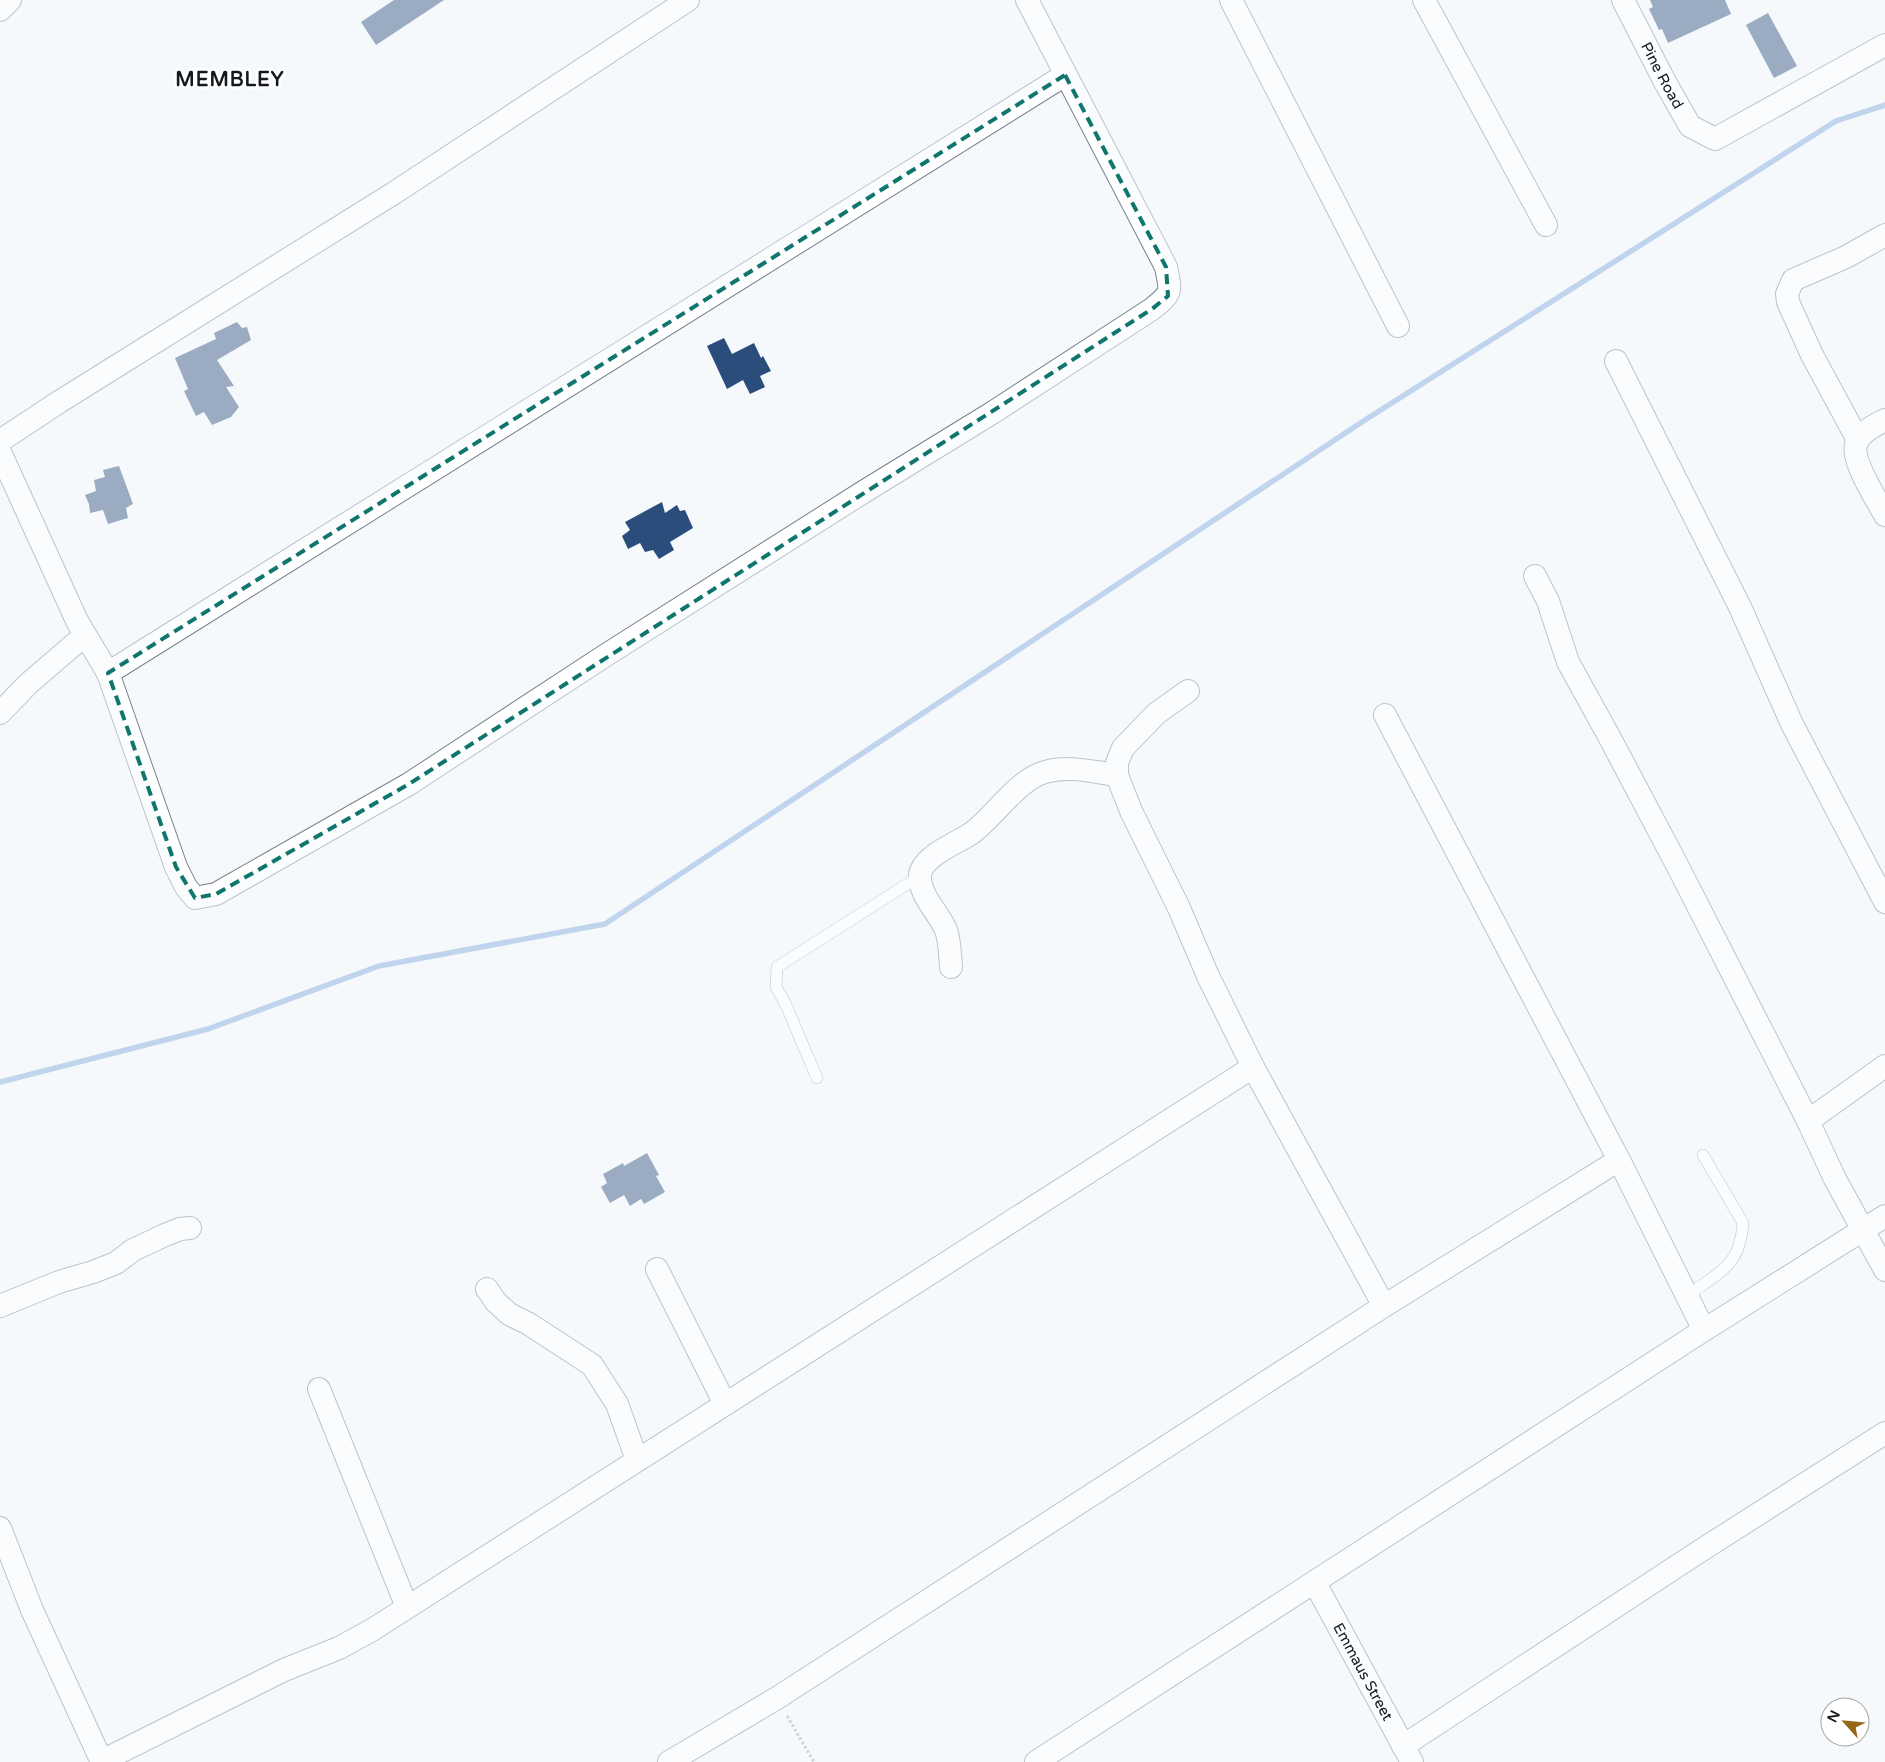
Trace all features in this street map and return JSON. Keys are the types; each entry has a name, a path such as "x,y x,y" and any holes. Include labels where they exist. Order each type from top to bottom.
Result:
{"street":[{"path":"0,10 10,0"},
{"path":"0,441 59,402 394,193 688,0"},
{"path":"0,452 77,621 108,674 176,868 186,887 195,898 216,894 409,784 614,650 864,491 1000,408 1152,309 1168,296 1170,286 1166,267 1027,0"},
{"path":"1231,0 1398,326"},
{"path":"1424,0 1546,225"},
{"name":"Pine Road","path":"1624,0 1665,82 1690,126 1702,134 1715,139 1885,45"},
{"path":"108,674 1065,75"},
{"path":"1858,440 1812,355 1788,302 1787,294 1790,285 1798,277 1846,256 1885,235"},
{"path":"1616,361 1740,607 1792,724 1879,874 1885,902"},
{"path":"1885,420 1867,430 1858,440 1855,448 1860,472 1885,515"},
{"path":"1534,576 1548,601 1568,662 1676,863 1808,1121 1834,1179 1885,1270"},
{"path":"0,713 28,684 85,635"},
{"path":"1188,691 1158,713 1123,748 1118,763 1117,775 1131,810 1179,908 1208,976 1253,1067 1384,1306"},
{"path":"1385,715 1619,1160 1704,1330"},
{"path":"951,968 946,931 922,888 920,876 922,867 928,859 977,829 1020,787 1044,772 1076,769 1117,775"},
{"path":"1808,1121 1885,1066"},
{"path":"0,1528 32,1610 102,1762 284,1670 339,1648 407,1607 1253,1067"},
{"path":"669,1762 777,1698 1384,1306 1619,1160"},
{"path":"1036,1762 1704,1330 1885,1216"},
{"path":"0,1306 59,1282 116,1263 134,1250 165,1235 180,1229 190,1228"},
{"path":"657,1269 725,1404"},
{"path":"488,1289 496,1302 509,1314 592,1365 617,1404 637,1460"},
{"path":"319,1390 407,1607"},
{"path":"1407,1754 1689,1558 1885,1433"},
{"name":"Emmaus Street","path":"1315,1583 1407,1754"}],"lane":[{"path":"817,1078 786,1005 776,987 777,967 920,876"},
{"path":"1687,1296 1730,1265 1739,1249 1742,1235 1743,1223 1703,1155"}],"path":[{"path":"777,1698 814,1762"}],"highlighted area":[{"path":"1065,75 1166,267 1168,296 1152,309 409,784 216,894 195,898 176,867 108,673"}],"building":[{"path":"394,0 444,0 376,45 361,22"},
{"path":"1650,0 1725,0 1731,14 1668,43 1662,29 1659,30 1649,9 1653,7"},
{"path":"1768,13 1797,66 1774,78 1746,25"},
{"path":"237,322 242,328 247,327 251,340 217,360 234,386 226,387 239,407 231,417 212,425 204,412 196,416 184,391 188,389 175,358 216,339 214,333"},
{"path":"724,338 732,354 754,343 761,358 763,356 771,371 760,376 765,387 750,394 743,380 727,389 707,346"},
{"path":"119,466 133,504 126,508 128,518 108,524 103,510 90,513 85,495 96,491 94,480 105,477 103,470"},
{"path":"662,502 665,513 677,505 680,511 685,510 693,528 670,542 674,550 659,559 653,550 645,552 640,543 628,549 622,536 630,530 625,522"},
{"path":"647,1153 659,1175 656,1176 665,1192 644,1204 641,1199 630,1206 624,1195 610,1203 601,1187 607,1183 603,1174 623,1163 624,1166"}],"waterway":[{"path":"0,1082 208,1029 379,966 605,924 1365,420 1836,121 1885,105"}],"district":[{"name":"MEMBLEY","path":"230,80"}]}
